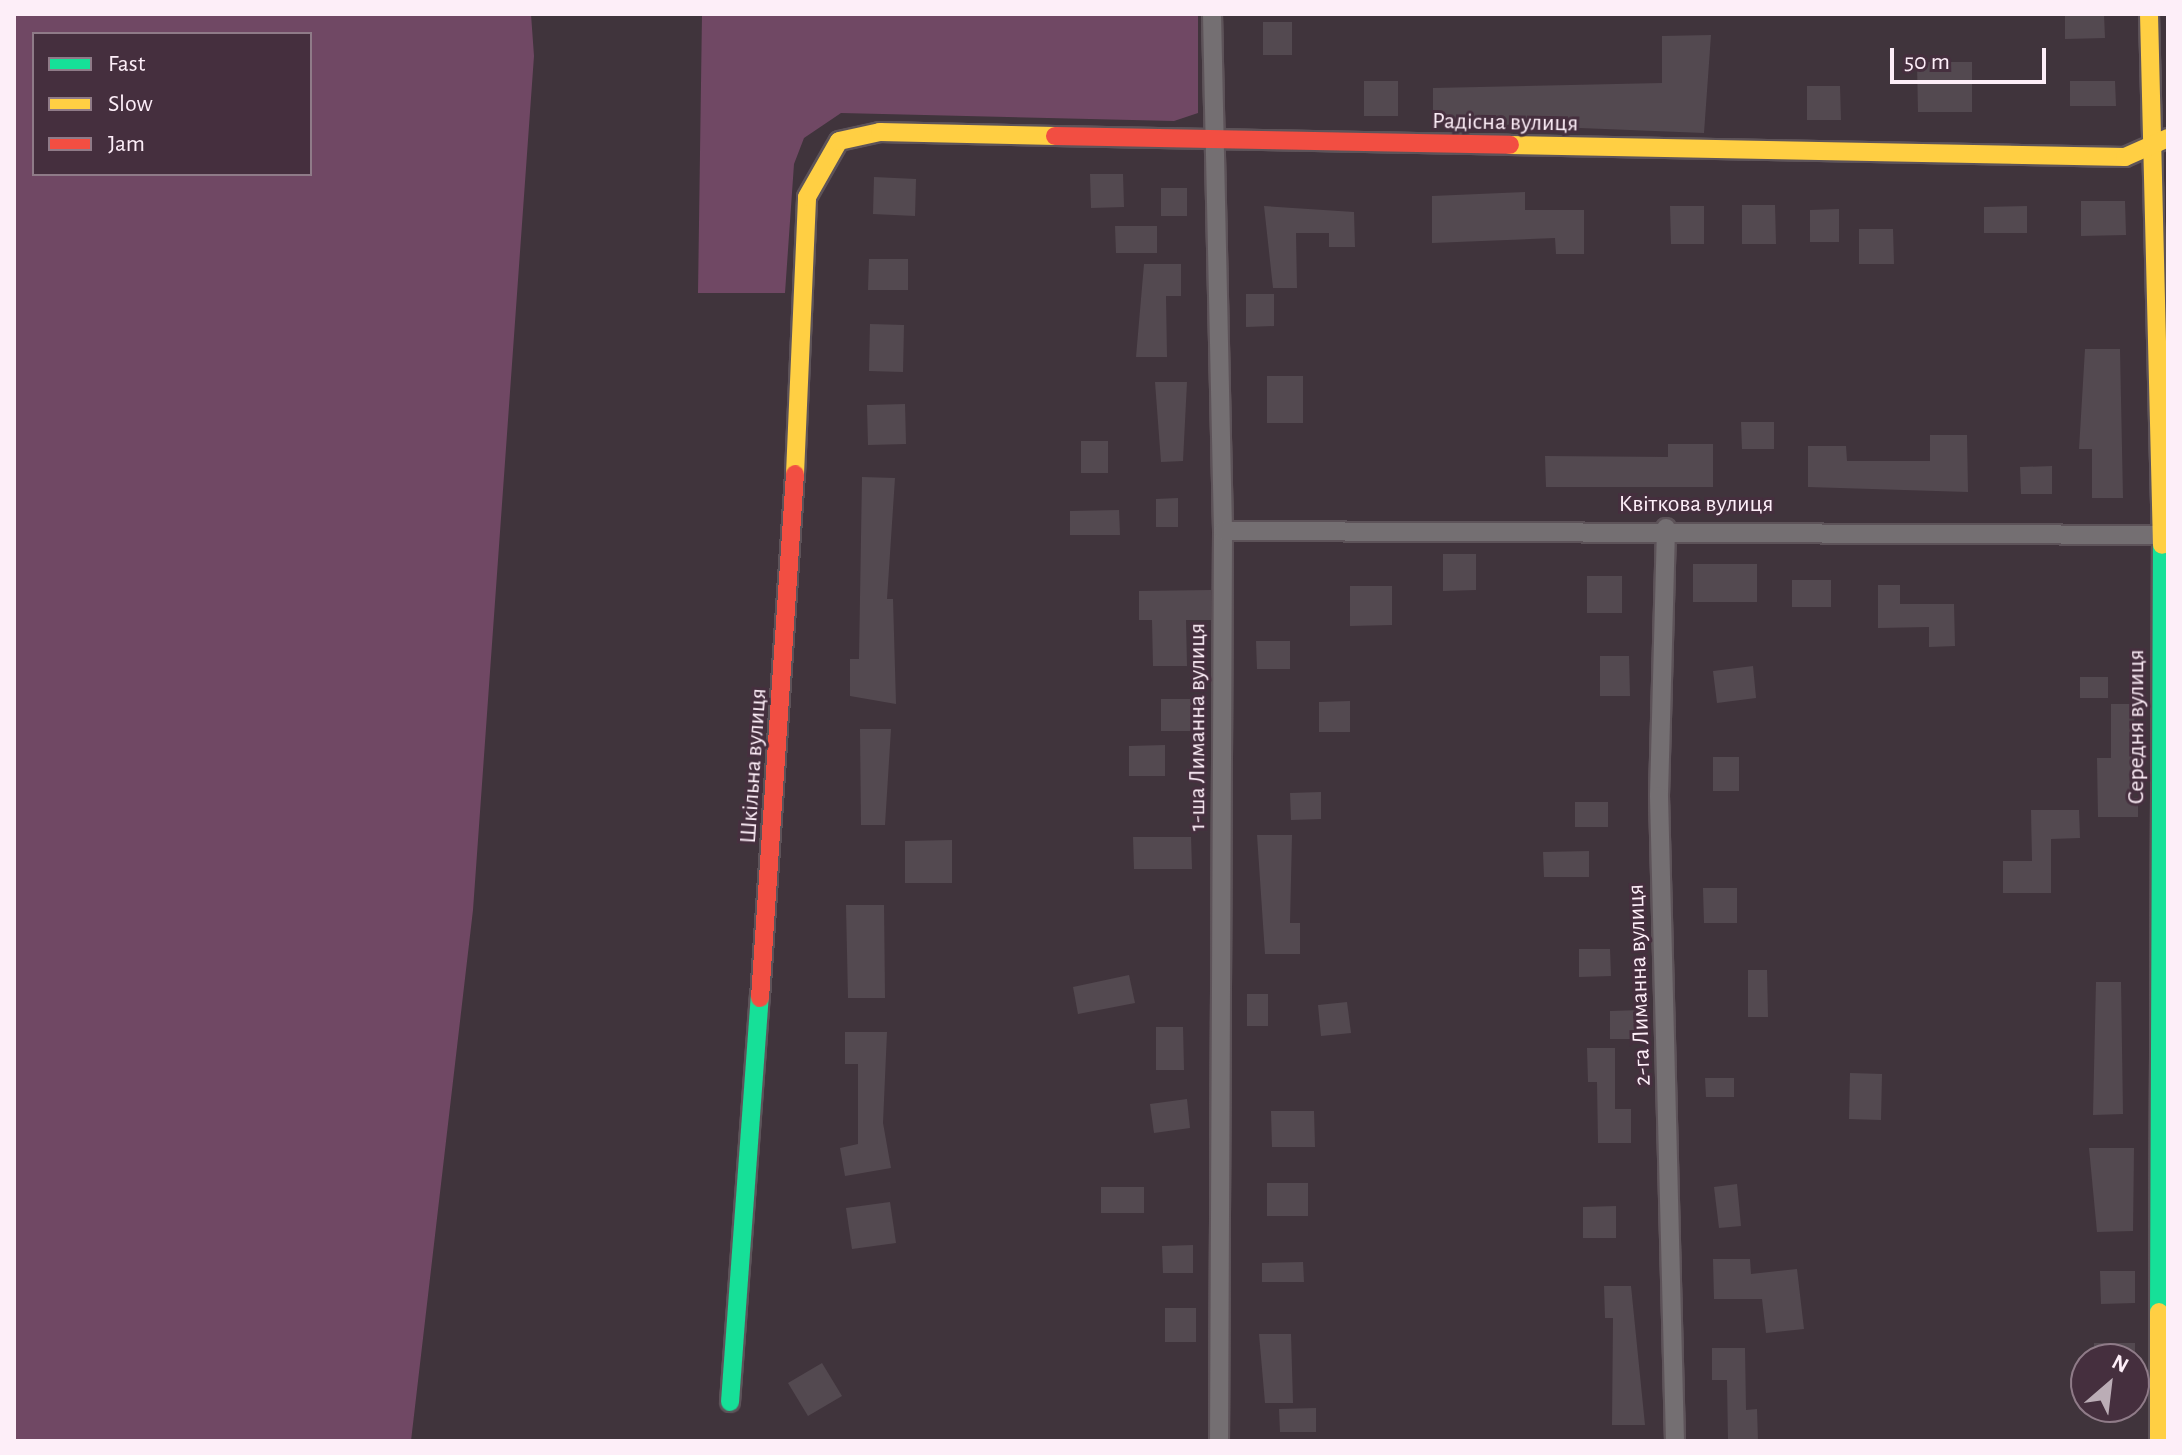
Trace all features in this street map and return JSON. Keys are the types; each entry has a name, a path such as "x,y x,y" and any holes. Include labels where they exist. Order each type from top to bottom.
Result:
{"street":[{"name":"1-ша Лиманна вулиця","path":"1212,14 1212,142 1223,531 1219,1441"},
{"name":"Середня вулиця","path":"2149,14 2160,140 2165,535 2159,1441"},
{"name":"Радісна вулиця","path":"839,141 880,132 1212,142 2125,157 2160,140"},
{"name":"Шкільна вулиця","path":"730,1402 790,594 807,197 839,141"},
{"name":"Квіткова вулиця","path":"1223,531 1666,528 2165,535"},
{"name":"2-га Лиманна вулиця","path":"1666,528 1659,796 1675,1441"}],"shaded area":[{"path":"14,14 531,14 534,56 473,910 411,1441 14,1441"},
{"path":"702,14 1198,14 1198,113 1174,121 841,113 804,138 794,164 785,293 698,293"}],"building":[{"path":"2065,14 2104,14 2105,38 2065,39"},
{"path":"1263,22 1292,22 1292,55 1263,55"},
{"path":"1711,35 1704,133 1433,122 1433,88 1662,83 1662,36"},
{"path":"1917,62 1972,62 1972,112 1918,112"},
{"path":"1364,81 1398,81 1398,116 1364,116"},
{"path":"2070,81 2115,81 2116,106 2070,106"},
{"path":"1807,86 1840,86 1841,120 1807,120"},
{"path":"1090,174 1123,174 1124,207 1091,208"},
{"path":"874,177 916,179 915,216 873,214"},
{"path":"1161,188 1187,188 1187,216 1161,216"},
{"path":"1525,192 1525,210 1584,210 1584,254 1556,254 1555,238 1432,243 1432,196"},
{"path":"2081,201 2125,201 2126,235 2081,236"},
{"path":"1742,205 1775,205 1776,244 1742,244"},
{"path":"1264,206 1354,212 1355,247 1329,247 1329,233 1296,233 1297,288 1273,288"},
{"path":"1670,206 1704,206 1704,244 1671,244"},
{"path":"2027,206 2027,233 1984,233 1984,207"},
{"path":"1839,209 1839,242 1810,242 1810,210"},
{"path":"1115,226 1157,226 1157,253 1116,253"},
{"path":"1859,229 1893,229 1894,264 1859,264"},
{"path":"869,259 908,259 908,290 868,290"},
{"path":"1144,264 1181,264 1181,296 1166,296 1167,357 1136,357"},
{"path":"1246,294 1274,294 1274,326 1246,327"},
{"path":"870,324 904,325 903,372 869,371"},
{"path":"2085,349 2120,349 2123,498 2092,498 2092,449 2079,449"},
{"path":"1267,376 1303,376 1303,423 1267,423"},
{"path":"1155,382 1187,382 1183,461 1161,462"},
{"path":"905,404 906,444 868,445 867,405"},
{"path":"1741,422 1774,422 1774,449 1742,449"},
{"path":"1930,435 1967,435 1968,492 1808,487 1808,446 1846,446 1847,461 1930,461"},
{"path":"1081,441 1108,441 1108,473 1081,473"},
{"path":"1668,444 1713,444 1713,487 1546,487 1545,456 1668,457"},
{"path":"2052,466 2052,494 2021,494 2020,467"},
{"path":"862,477 895,478 887,599 893,599 896,704 850,696 850,659 859,659"},
{"path":"1178,498 1178,527 1156,527 1156,499"},
{"path":"1119,510 1120,535 1070,535 1070,511"},
{"path":"1443,554 1476,554 1476,590 1443,591"},
{"path":"1693,564 1757,564 1757,602 1693,602"},
{"path":"1587,576 1622,576 1622,613 1587,613"},
{"path":"1792,580 1831,580 1831,607 1792,607"},
{"path":"1878,585 1900,585 1900,604 1954,604 1955,646 1929,647 1929,627 1878,628"},
{"path":"1350,586 1392,586 1392,625 1350,626"},
{"path":"1211,590 1211,620 1186,620 1187,666 1153,666 1152,620 1139,620 1139,591"},
{"path":"1256,641 1290,641 1290,669 1257,669"},
{"path":"1600,656 1629,656 1630,696 1600,696"},
{"path":"1753,666 1756,698 1717,703 1713,671"},
{"path":"2080,677 2108,677 2108,698 2080,698"},
{"path":"1161,699 1202,699 1202,731 1161,731"},
{"path":"1350,701 1350,732 1319,732 1319,702"},
{"path":"2111,704 2135,704 2131,798 2138,798 2138,817 2098,817 2097,758 2111,758"},
{"path":"860,729 891,729 885,825 861,825"},
{"path":"1165,745 1165,776 1129,776 1129,746"},
{"path":"1713,757 1739,757 1739,791 1713,791"},
{"path":"1321,792 1321,819 1291,820 1290,793"},
{"path":"1575,802 1608,802 1608,827 1575,827"},
{"path":"2031,810 2079,810 2080,838 2051,839 2051,893 2003,893 2003,861 2032,861"},
{"path":"1257,835 1292,835 1290,923 1300,923 1300,954 1265,954"},
{"path":"1133,837 1191,837 1192,869 1134,869"},
{"path":"952,840 952,883 905,883 905,841"},
{"path":"1589,851 1589,877 1544,877 1543,852"},
{"path":"1703,888 1737,888 1737,923 1704,923"},
{"path":"846,905 884,905 885,998 848,998"},
{"path":"1579,949 1610,949 1611,976 1579,977"},
{"path":"1748,970 1767,970 1768,1017 1748,1017"},
{"path":"1129,975 1135,1003 1078,1014 1073,987"},
{"path":"2096,982 2121,982 2123,1114 2093,1115"},
{"path":"1247,994 1268,994 1268,1026 1247,1026"},
{"path":"1347,1002 1351,1033 1321,1036 1318,1005"},
{"path":"1642,1010 1643,1039 1610,1039 1610,1011"},
{"path":"1156,1027 1183,1027 1184,1070 1156,1070"},
{"path":"845,1032 887,1032 883,1123 891,1168 845,1176 840,1148 858,1144 858,1064 845,1064"},
{"path":"1587,1048 1615,1048 1615,1109 1631,1109 1631,1143 1598,1143 1597,1082 1588,1082"},
{"path":"1850,1073 1882,1074 1881,1120 1849,1119"},
{"path":"1705,1078 1734,1078 1734,1097 1706,1097"},
{"path":"1187,1099 1190,1128 1154,1133 1150,1104"},
{"path":"1271,1111 1314,1111 1315,1147 1272,1147"},
{"path":"2089,1148 2134,1148 2133,1231 2097,1232"},
{"path":"1267,1183 1308,1183 1308,1216 1267,1216"},
{"path":"1737,1184 1741,1226 1719,1228 1714,1187"},
{"path":"1101,1187 1144,1187 1144,1213 1101,1213"},
{"path":"890,1202 896,1243 852,1249 846,1208"},
{"path":"1616,1206 1616,1238 1583,1238 1583,1207"},
{"path":"1193,1245 1193,1273 1163,1273 1162,1246"},
{"path":"1713,1259 1750,1259 1751,1274 1797,1269 1804,1329 1766,1333 1762,1299 1714,1299"},
{"path":"1303,1262 1304,1282 1262,1282 1262,1263"},
{"path":"2100,1271 2135,1271 2135,1303 2101,1304"},
{"path":"1604,1286 1631,1286 1645,1425 1612,1425 1613,1318 1605,1318"},
{"path":"1165,1308 1196,1308 1196,1342 1165,1342"},
{"path":"1259,1334 1291,1334 1293,1403 1265,1403"},
{"path":"1712,1348 1745,1348 1746,1410 1757,1409 1758,1441 1728,1441 1727,1380 1712,1380"},
{"path":"822,1363 842,1396 808,1416 788,1383"},
{"path":"1316,1408 1316,1432 1280,1432 1279,1409"}],"traffic: fast":[{"path":"2159,1312 2162,545"},
{"path":"730,1402 760,998"}],"traffic: slow":[{"path":"2149,14 2162,545"},
{"path":"795,474 807,197 839,141 880,132 1055,136"},
{"path":"1510,145 2125,157 2168,138"},
{"path":"2159,1312 2159,1441"}],"traffic: jam":[{"path":"1055,136 1510,145"},
{"path":"760,998 795,474"}]}
